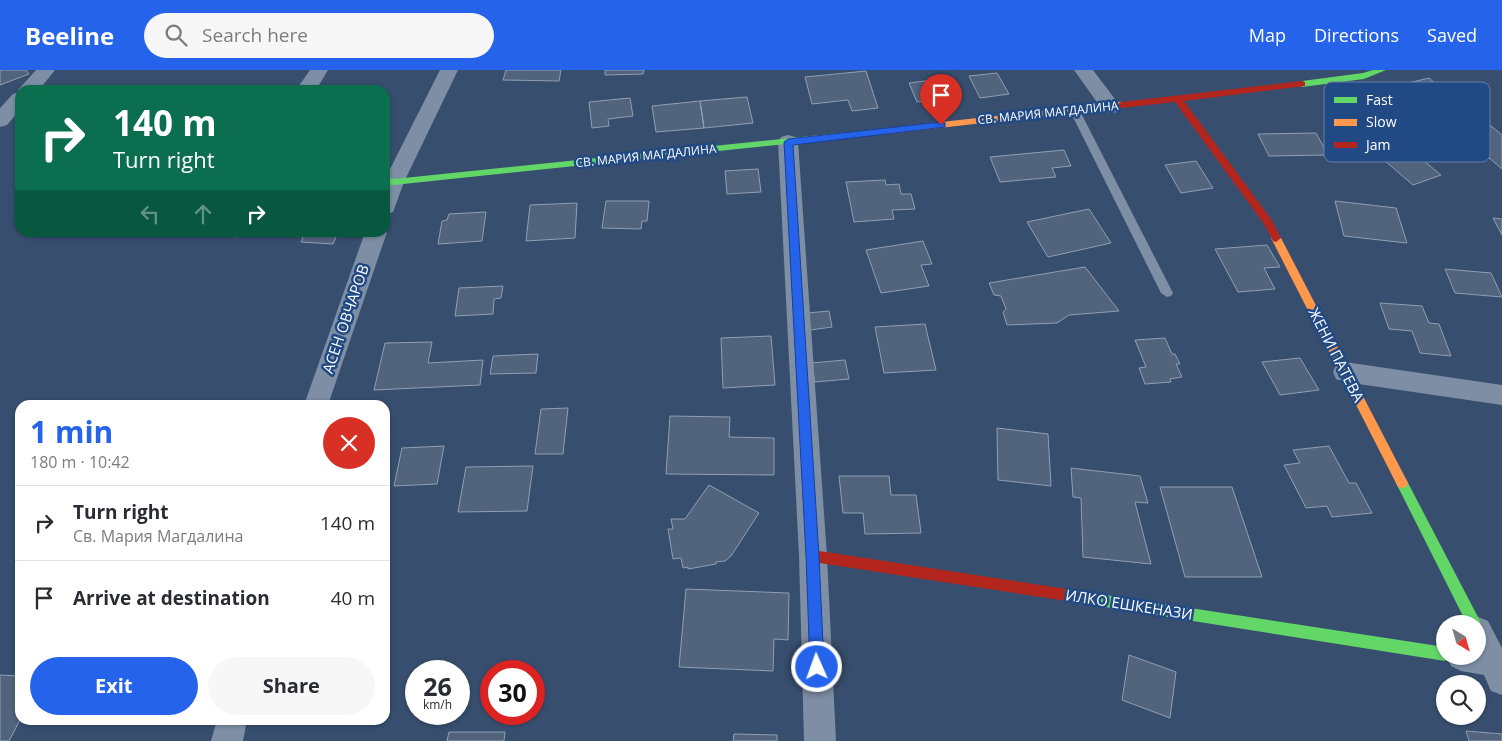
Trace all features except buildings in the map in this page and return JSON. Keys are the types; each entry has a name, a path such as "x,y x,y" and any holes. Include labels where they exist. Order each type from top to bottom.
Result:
{"street":[{"path":"32,85 46,70"},
{"path":"309,85 319,70"},
{"path":"390,179 449,70"},
{"path":"1083,70 1111,106"},
{"name":"СВ. МАРИЯ МАГДАЛИНА","path":"390,181 788,142 1178,99 1364,76 1382,70"},
{"name":"ЖЕНИ ПАТЕВА","path":"1178,99 1268,222 1469,615"},
{"path":"8,118 15,106"},
{"path":"788,142 813,556 820,741"},
{"name":"АСЕН ОВЧАРОВ","path":"318,400 374,237"},
{"path":"1345,372 1502,395"},
{"name":"ИЛКО ЕШКЕНАЗИ","path":"813,556 1436,653"},
{"path":"1486,645 1499,668"},
{"path":"1486,664 1499,668"},
{"path":"227,741 231,725"}],"lane":[{"path":"1075,110 1167,293"}],"traffic: fast":[{"path":"1302,84 1364,76 1382,70"},
{"path":"390,182 878,132"},
{"path":"1402,483 1469,615"},
{"path":"1073,596 1436,653"}],"traffic: slow":[{"path":"878,132 1121,105"},
{"path":"1276,238 1402,483"}],"traffic: jam":[{"path":"1121,105 1302,84"},
{"path":"1178,99 1268,222 1276,238"},
{"path":"813,556 1073,596"}],"route":[{"path":"817,667 813,556 788,142 941,125"}]}
